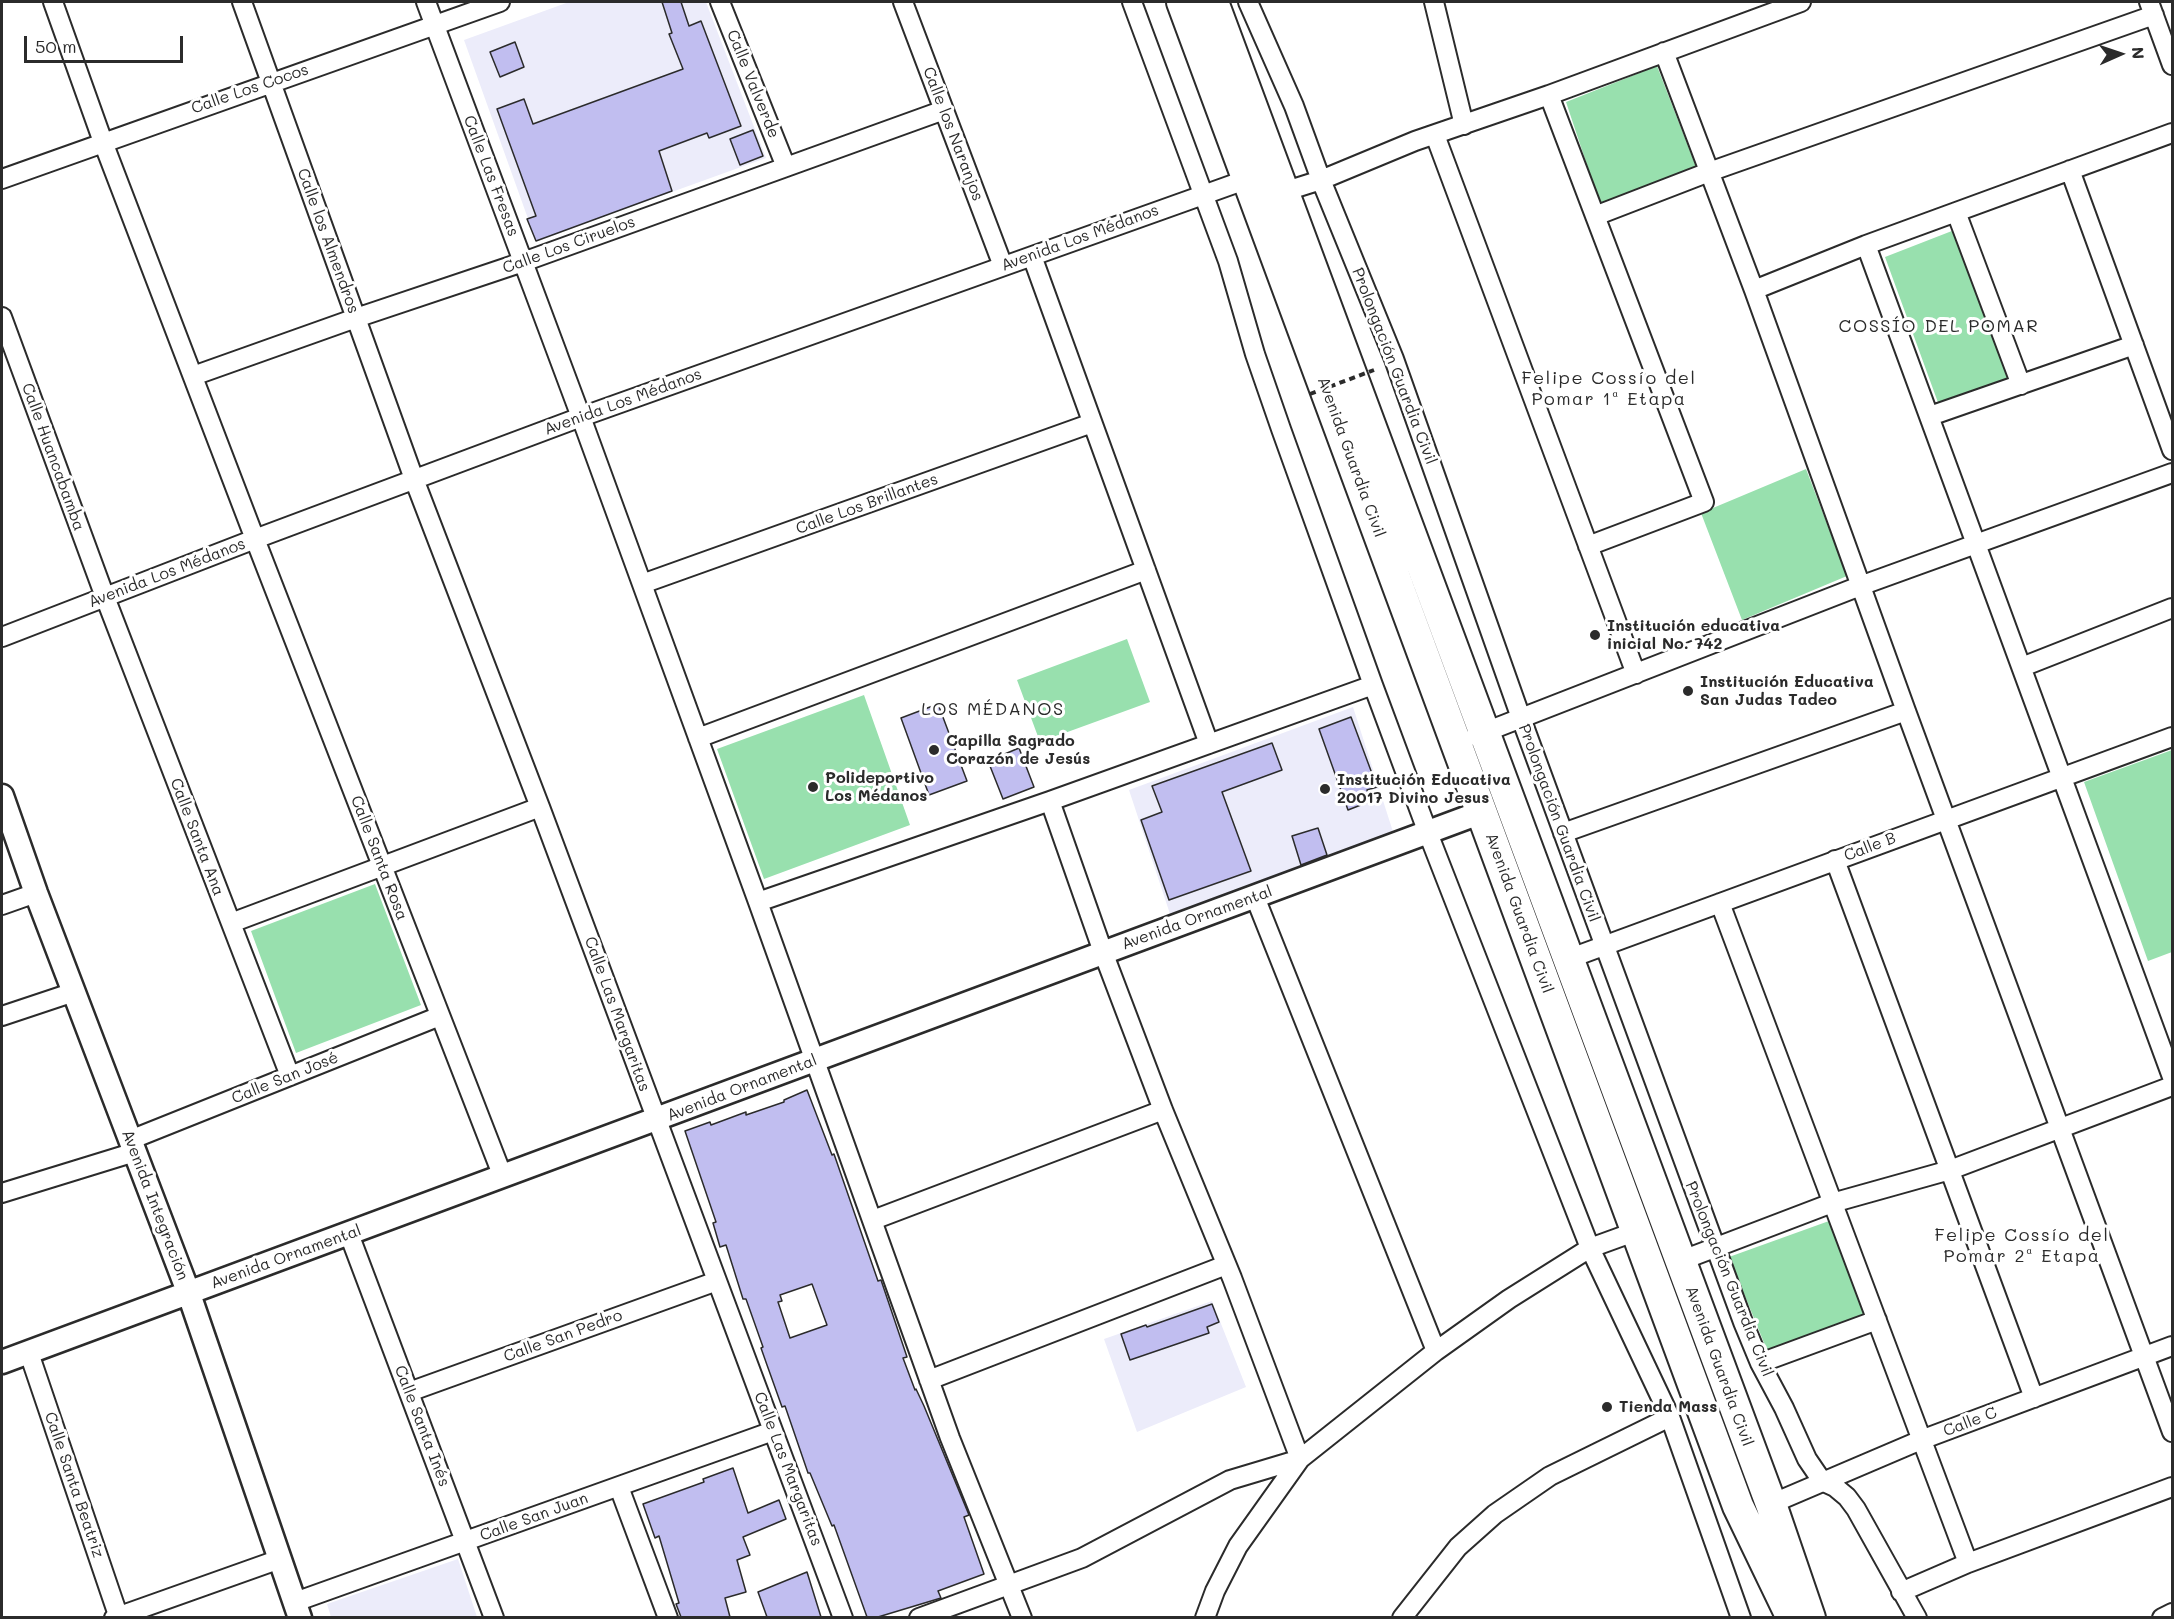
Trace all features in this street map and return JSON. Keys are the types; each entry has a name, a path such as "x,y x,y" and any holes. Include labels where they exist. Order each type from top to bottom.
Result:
{"highway":[{"name":"Avenida Guardia Civil","path":"1182,2 1248,179 1470,738 1568,959 1771,1504 1810,1617"},
{"name":"Avenida Guardia Civil","path":"1212,2 1283,192 1470,738 1482,812 1738,1506 1792,1617"}],"street":[{"name":"Calle Santa Rosa","path":"53,2 103,142 502,1177"},
{"name":"Calle los Almendros","path":"242,2 414,479"},
{"name":"Calle Las Fresas","path":"426,2 581,417 816,1060 950,1438 1022,1617"},
{"name":"Calle Los Cocos","path":"2,179 500,2"},
{"name":"Calle Valverde","path":"720,2 786,167"},
{"name":"Calle los Naranjos","path":"903,2 1003,266"},
{"path":"1132,2 1228,261 1266,386 1428,833 1590,1248 1670,1417 1741,1617"},
{"name":"Prolongación Guardia Civil","path":"1248,2 1294,106 1394,359 1604,946 1715,1248 1760,1363 1784,1408 1806,1459 1822,1481 1847,1497 1856,1509 1917,1617"},
{"path":"1434,2 1464,125"},
{"path":"1283,192 1322,180 1435,135 1664,52 1755,10 1801,2"},
{"path":"1595,216 2152,8 2172,65"},
{"path":"1664,52 1754,290 1945,819 2172,1432"},
{"path":"1549,95 1704,501 1588,546"},
{"name":"Calle Los Ciruelos","path":"193,376 523,262 944,110"},
{"path":"1754,290 1866,245 2172,133"},
{"path":"1435,135 1636,674"},
{"path":"2070,170 2172,450"},
{"name":"Avenida Los Médanos","path":"2,637 581,417 1248,179"},
{"path":"1956,212 2021,385"},
{"path":"1866,245 2172,1077"},
{"path":"1032,255 1209,744"},
{"name":"Calle Huancabamba","path":"2,317 105,597"},
{"path":"1930,416 2134,345"},
{"name":"Calle Los Brillantes","path":"642,584 1092,423"},
{"path":"1470,738 1860,586 2172,473"},
{"name":"Calle Las Margaritas","path":"414,479 540,807 843,1617"},
{"path":"698,738 1146,570"},
{"name":"Calle Santa Ana","path":"105,597 290,1076"},
{"path":"2022,667 2172,608"},
{"path":"758,902 1050,801 1373,685"},
{"path":"1563,832 1906,711"},
{"name":"Calle B","path":"1568,959 2172,736"},
{"name":"Avenida Integración","path":"2,796 36,893 189,1294 298,1610"},
{"path":"1050,801 1103,952 1163,1110 1226,1265 1300,1459"},
{"path":"231,923 540,807"},
{"name":"Avenida Ornamental","path":"2,1362 1482,812"},
{"path":"1835,860 2034,1398"},
{"path":"2,905 36,893"},
{"path":"1256,897 1436,1351"},
{"path":"1720,903 1968,1563"},
{"path":"2,1016 74,992"},
{"name":"Calle San José","path":"2,1193 132,1146 290,1076 440,1016"},
{"path":"1680,1261 1832,1203 1950,1170 2172,1086"},
{"path":"873,1220 1163,1110"},
{"path":"1204,1617 1238,1546 1300,1459 1436,1351 1509,1299 1590,1248 1637,1231"},
{"name":"Calle Santa Inés","path":"350,1234 494,1617"},
{"path":"929,1380 1226,1265"},
{"name":"Calle San Pedro","path":"409,1392 717,1281"},
{"path":"1760,1363 1877,1320"},
{"name":"Calle C","path":"1771,1504 1921,1440 2172,1346"},
{"name":"Calle Santa Beatriz","path":"29,1353 117,1617"},
{"path":"1402,1617 1458,1547 1495,1514 1550,1476 1670,1417"},
{"name":"Calle San Juan","path":"298,1610 466,1542 773,1431"},
{"path":"919,1617 1010,1586 1082,1558 1230,1480 1300,1459"},
{"path":"619,1486 668,1617"},
{"path":"1901,1592 1968,1563 2172,1487"},
{"path":"117,1617 280,1559"},
{"path":"2162,1617 2172,1613"}],"path":[{"path":"1310,394 1374,370"}],"shaded area":[{"path":"569,2 706,2 766,158 536,241 464,40"},
{"path":"1353,707 1395,838 1170,914 1129,790"},
{"path":"1212,1301 1246,1387 1137,1432 1104,1339"},
{"path":"458,1559 477,1617 331,1617 327,1604"}],"green space":[{"path":"1657,66 1698,172 1601,207 1566,102"},
{"path":"1957,229 2014,382 1940,408 1885,257"},
{"path":"1806,469 1847,576 1742,620 1701,513"},
{"path":"1127,639 1150,702 1040,742 1017,680"},
{"name":"Polideportivo Los Médanos","path":"864,695 910,825 764,879 717,749"},
{"path":"2172,750 2172,952 2148,961 2084,782"},
{"path":"375,884 421,1005 296,1053 251,931"},
{"path":"1829,1221 1865,1315 1767,1350 1729,1257"}],"building":[{"path":"662,2 681,2 689,26 701,21 741,126 709,138 707,133 659,151 672,191 536,241 527,219 536,216 497,109 524,99 533,124 683,69 669,34 672,33"},
{"path":"515,42 524,67 500,77 490,52"},
{"path":"753,130 763,156 740,165 730,139"},
{"name":"Capilla Sagrado Corazón de Jesús","path":"938,704 967,781 929,795 901,718"},
{"path":"1351,717 1377,787 1367,790 1371,801 1348,810 1319,729"},
{"path":"1272,743 1282,770 1222,792 1251,871 1169,900 1141,820 1162,812 1152,786"},
{"path":"1019,748 1034,787 1003,799 988,761"},
{"path":"1318,828 1327,855 1301,865 1292,836"},
{"path":"807,1090 832,1155 834,1154 878,1281 881,1280 907,1357 903,1358 915,1390 924,1406 969,1515 964,1517 984,1574 938,1591 941,1598 878,1617 867,1617 834,1525 832,1526 810,1473 808,1473 785,1406 782,1407 767,1365 746,1299 743,1299 726,1245 720,1247 713,1223 716,1222 685,1131 710,1122 711,1125 746,1112 746,1115 784,1102","holes":["812,1284 827,1325 790,1338 778,1302 782,1301 780,1295"]},
{"path":"1212,1304 1219,1322 1207,1327 1209,1333 1130,1360 1121,1334"},
{"path":"733,1468 748,1513 779,1500 786,1519 743,1537 750,1555 737,1560 746,1592 725,1598 730,1617 681,1617 659,1536 655,1538 643,1504 704,1482 703,1479"},
{"path":"807,1572 821,1617 767,1617 758,1592"}],"place":[{"name":"Institución educativa inicial No. 742","path":"1595,635"},
{"name":"Institución Educativa San Judas Tadeo","path":"1688,691"},
{"name":"Capilla Sagrado Corazón de Jesús","path":"934,750"},
{"name":"Polideportivo Los Médanos","path":"813,787"},
{"name":"Institución Educativa 20017 Divino Jesus","path":"1325,789"},
{"name":"Tienda Mass","path":"1607,1407"}],"district":[{"name":"COSSÍO DEL POMAR","path":"1939,326"},
{"name":"Felipe Cossío del Pomar 1ª Etapa","path":"1609,388"},
{"name":"LOS MÉDANOS","path":"993,709"},
{"name":"Felipe Cossío del Pomar 2ª Etapa","path":"2022,1245"}]}
